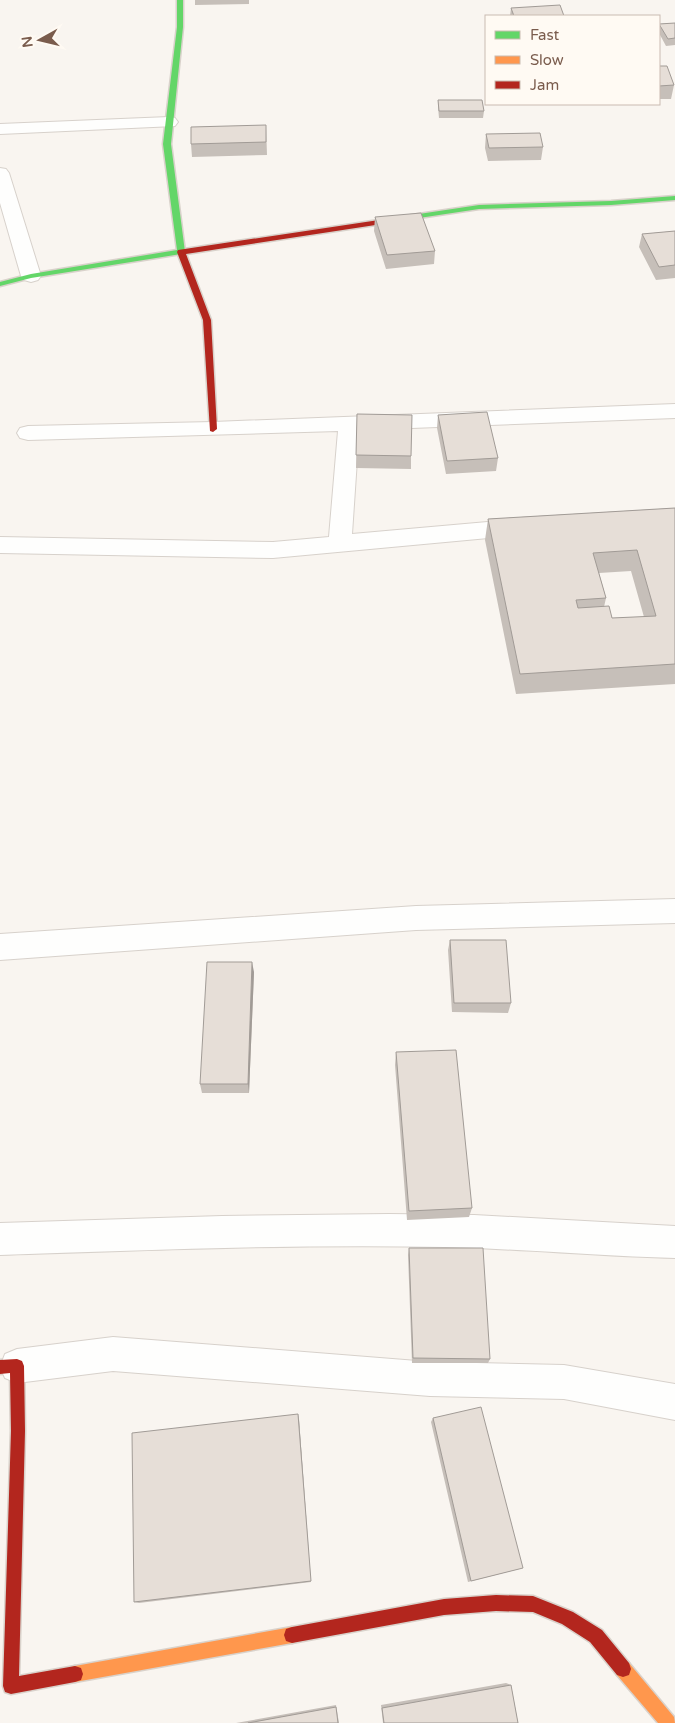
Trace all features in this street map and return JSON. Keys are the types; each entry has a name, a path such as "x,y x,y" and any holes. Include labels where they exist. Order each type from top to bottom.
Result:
{"street":[{"path":"180,0 180,27 167,144 181,252 207,320 213,429"},
{"path":"0,129 170,122"},
{"path":"0,173 32,276"},
{"path":"0,284 32,276 478,207 611,203 675,198"},
{"path":"28,433 213,429 675,410"},
{"path":"340,544 349,424"},
{"path":"0,545 273,550 538,526"},
{"path":"0,947 416,918 675,911"},
{"path":"0,1239 189,1232 446,1231 675,1242"},
{"path":"668,1723 596,1636 567,1618 532,1604 496,1603 444,1607 6,1687 18,1431 8,1367 114,1354 430,1379 564,1382 675,1402"}],"building":[{"path":"560,5 564,15 514,15 511,8"},
{"path":"675,23 675,38 668,39 660,24"},
{"path":"660,66 667,66 674,85 660,86"},
{"path":"438,100 482,100 484,111 439,111"},
{"path":"266,125 266,142 191,144 191,127"},
{"path":"540,133 543,147 489,148 486,134"},
{"path":"421,213 435,251 387,255 375,217"},
{"path":"675,231 675,265 659,267 642,234"},
{"path":"487,412 498,458 447,461 438,415"},
{"path":"357,414 412,415 411,456 356,455"},
{"path":"675,508 675,664 520,674 488,519","holes":["637,550 656,616 612,618 609,606 578,608 576,600 606,598 593,553"]},
{"path":"450,940 506,940 511,1003 454,1003"},
{"path":"207,962 252,962 248,1084 200,1084"},
{"path":"456,1050 472,1208 409,1211 396,1052"},
{"path":"409,1248 483,1248 490,1359 413,1358"},
{"path":"481,1407 523,1568 471,1581 433,1418"},
{"path":"298,1414 311,1581 134,1602 132,1433"},
{"path":"511,1685 518,1723 384,1723 382,1708"},
{"path":"336,1707 338,1723 248,1723"}],"traffic: fast":[{"path":"0,284 31,276 181,252 167,144 180,27 180,0"},
{"path":"379,222 479,207 611,203 675,198"}],"traffic: slow":[{"path":"75,1674 292,1635"},
{"path":"623,1669 668,1723"}],"traffic: jam":[{"path":"213,429 207,320 181,252 379,222"},
{"path":"0,1367 17,1366 18,1431 11,1686 75,1674"},
{"path":"292,1635 444,1607 496,1603 533,1604 567,1618 596,1636 623,1669"}]}
